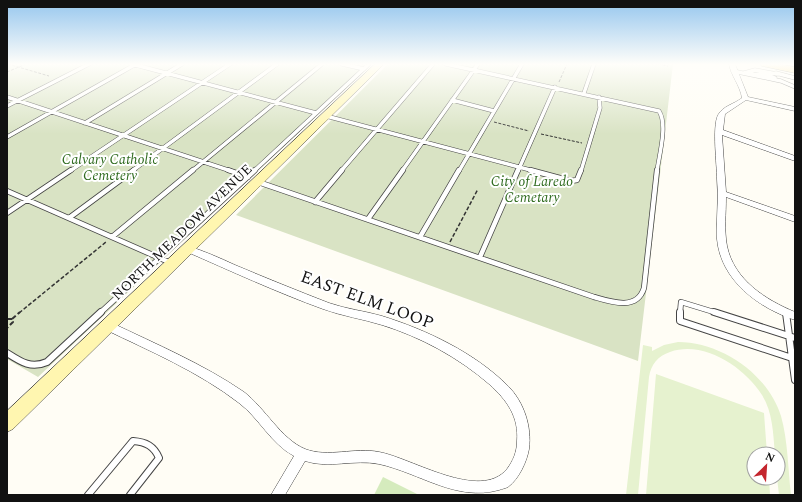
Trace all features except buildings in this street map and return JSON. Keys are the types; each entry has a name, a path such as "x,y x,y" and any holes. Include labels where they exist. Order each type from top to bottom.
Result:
{"main road":[{"name":"NORTH MEADOW AVENUE","path":"7,423 188,249 253,179 321,114 352,87"}],"street":[{"path":"742,87 745,98"},
{"path":"745,98 795,109"},
{"path":"745,98 742,102 727,108 720,117 722,193 721,234 726,260 736,276 746,287 767,302 791,315"},
{"path":"720,131 795,159"},
{"path":"722,193 795,219"},
{"name":"EAST ELM LOOP","path":"108,326 210,376 232,390 252,406 286,442 302,454 322,458 365,456 379,458 391,462 452,491 470,494 487,492 500,485 510,476 518,465 523,449 524,434 521,416 505,391 492,379 466,361 429,340 384,321 328,307 188,249"},
{"path":"278,495 302,454"}],"lane":[{"path":"7,106 43,87"},
{"path":"7,137 94,87"},
{"path":"85,123 143,87"},
{"path":"7,213 195,87"},
{"path":"220,87 519,168 562,179 576,180 580,177 598,116 600,103 599,97"},
{"path":"69,218 245,87"},
{"path":"112,237 294,87"},
{"path":"321,114 346,87"},
{"path":"315,202 413,87"},
{"path":"368,219 461,87"},
{"path":"420,237 508,87"},
{"path":"480,257 555,87"},
{"path":"7,97 163,148 315,202 588,295 615,303 632,303 639,298 645,282 663,128 662,116 659,111 653,109 562,87"},
{"path":"584,93 586,87"},
{"path":"452,100 494,111"},
{"path":"7,353 32,366 39,366 47,362 160,258 253,179"},
{"path":"7,191 172,264"},
{"path":"792,337 681,302 680,320 793,358"},
{"path":"791,315 795,380"},
{"path":"88,495 133,441 139,441 151,446 157,451 159,458 130,495"}],"path":[{"path":"491,122 533,132"},
{"path":"538,133 586,144"},
{"path":"449,243 478,189"},
{"path":"7,328 12,324 12,320 112,237"},
{"path":"7,320 12,320"}],"green space":[{"name":"Calvary Catholic Cemetery","path":"7,87 346,87 38,377 7,359"},
{"name":"City of Laredo Cemetary","path":"364,87 670,87 638,361 236,215"},
{"path":"678,342 694,343 710,348 726,354 741,363 754,374 775,401 781,416 786,445 791,495 779,495 778,486 786,486 786,446 774,446 770,416 766,402 762,395 745,375 722,358 696,350 683,349 670,352 662,356 653,364 651,368 638,495 626,495 643,345 652,347 652,351 664,345"},
{"path":"656,374 764,413 766,446 746,446 746,486 769,486 770,495 646,495"},
{"path":"383,477 419,495 374,495"}]}
